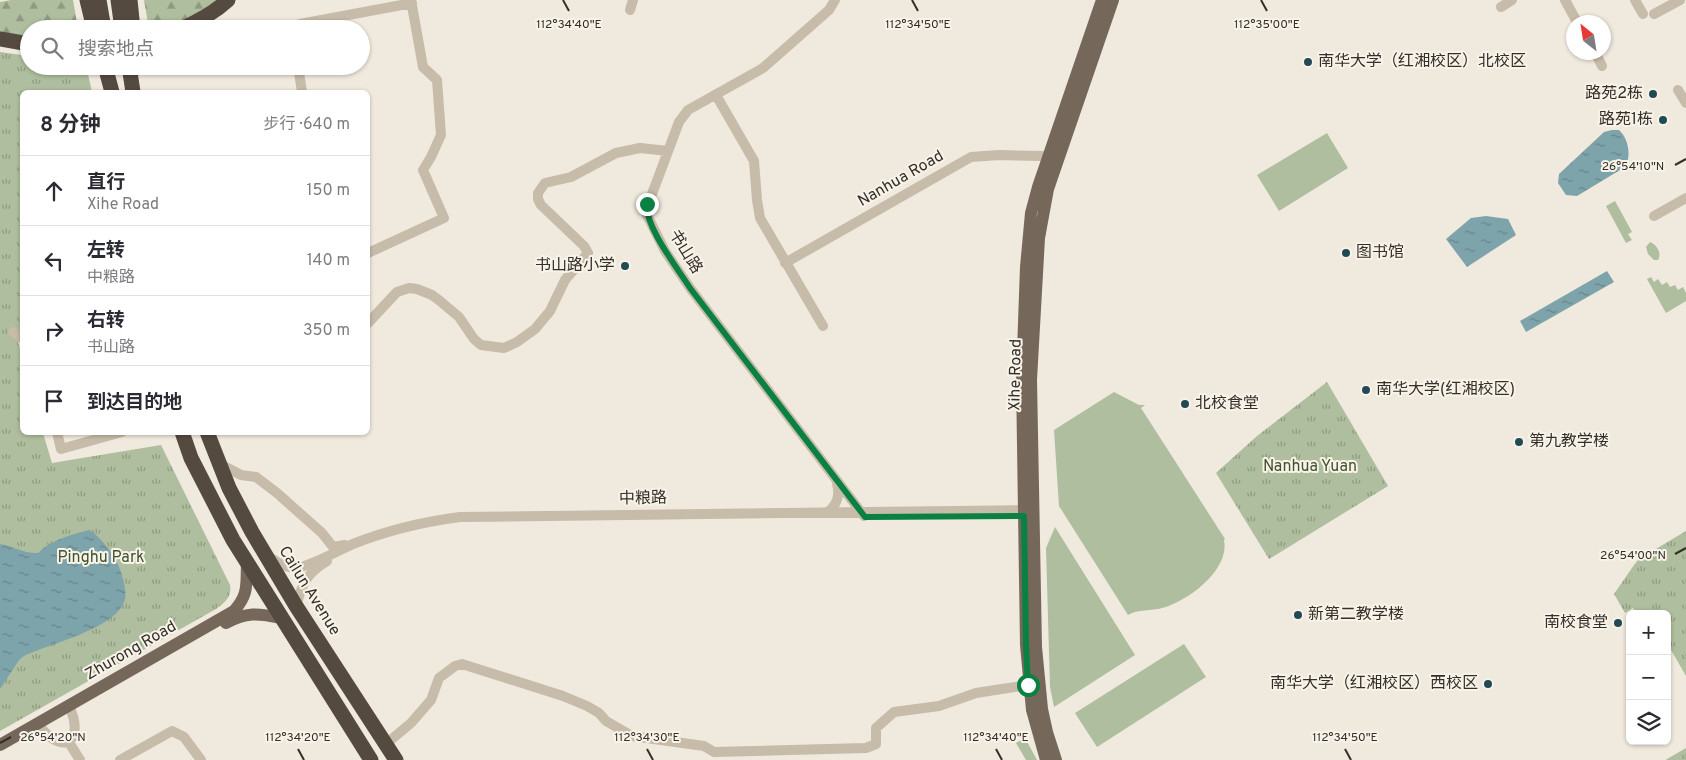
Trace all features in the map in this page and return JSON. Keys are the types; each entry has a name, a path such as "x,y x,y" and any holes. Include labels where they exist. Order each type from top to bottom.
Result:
{"highway":[{"path":"202,20 218,10 228,0"},
{"path":"211,20 236,0"},
{"path":"88,20 91,2"},
{"path":"91,2 93,20"},
{"path":"91,2 100,20"},
{"path":"123,20 126,2"},
{"path":"126,2 130,20"},
{"path":"126,2 134,20"},
{"path":"0,39 20,42"},
{"path":"0,45 20,48"},
{"path":"101,75 112,90"},
{"path":"108,75 112,90"},
{"path":"111,75 112,90"},
{"path":"131,75 135,90"},
{"path":"136,75 136,90"},
{"path":"136,90 139,75"},
{"path":"183,435 191,458 233,540 371,760"},
{"name":"Cailun Avenue","path":"208,435 239,508 265,555 396,760"}],"main road":[{"name":"Xihe Road","path":"1056,760 1047,732 1038,684 1022,339 1026,267 1032,213 1038,187 1102,0"},
{"name":"Xihe Road","path":"1046,760 1032,710 1028,685 1026,645 1031,380 1036,266 1042,216 1048,189 1113,0"},
{"name":"Zhurong Road","path":"71,708 234,611 243,601 246,589 247,564"},
{"name":"Zhurong Road","path":"0,745 39,726 237,617 251,614 281,618"},
{"name":"Zhurong Road","path":"0,752 39,726"}],"street":[{"name":"书山路","path":"835,0 829,10 768,64 688,110 683,116 668,151 646,210 647,216 665,251 690,288 863,515"},
{"path":"1501,7 1512,0"},
{"path":"1564,0 1573,15"},
{"path":"1635,0 1643,14"},
{"path":"1654,14 1680,0"},
{"path":"320,20 412,2 423,67 437,80 441,135 423,170 444,218 370,252"},
{"path":"1599,60 1602,66"},
{"path":"299,75 302,90"},
{"path":"1678,90 1686,103"},
{"path":"716,95 754,161 760,218 823,326"},
{"path":"370,321 397,292 409,288 432,295 440,301 459,317 481,345 504,348 517,342 535,329 550,311 566,280 588,253 584,246 541,205 538,193 542,186 549,182 571,177 616,153 640,148 668,151"},
{"name":"Nanhua Road","path":"785,263 971,157 999,155 1042,156"},
{"path":"1686,198 1656,219 1686,205"},
{"path":"13,332 20,337"},
{"path":"57,435 61,449 111,435"},
{"path":"219,463 241,475 256,477 316,527 333,546 354,544"},
{"path":"828,512 838,500 839,490 836,480"},
{"name":"中粮路","path":"265,555 287,567 299,568 397,528 427,521 460,517 828,512 863,515"},
{"name":"中粮路","path":"296,606 306,579 313,570 332,558 399,531 429,524 462,521 1029,513"},
{"path":"386,744 411,723 431,700 440,678 456,666 462,664 563,696 599,712 606,721 632,736 704,746 714,752 866,748 876,744 876,728 894,712 939,706 976,693 1028,685"},
{"path":"39,726 56,742 64,743 72,738 75,731 75,720 71,708"},
{"path":"120,760 172,731 184,737 201,760"},
{"path":"68,740 80,760"}],"green space":[{"path":"11,0 73,0 76,20 20,20 20,39 0,36 0,2"},
{"path":"144,0 221,0 188,20 147,20"},
{"name":"Pinghu Park","path":"0,52 20,55 20,75 88,75 92,90 20,90 20,334 17,338 20,349 20,435 44,435 52,463 161,445 230,585 230,593 227,599 216,609 0,731"},
{"path":"1327,133 1348,168 1279,211 1257,175"},
{"path":"1615,201 1632,232 1628,234 1632,240 1626,243 1606,206"},
{"path":"1650,242 1658,250 1658,260 1654,260 1648,254 1646,247"},
{"path":"1651,277 1654,282 1658,279 1662,285 1667,282 1670,287 1675,285 1678,290 1683,287 1686,293 1686,301 1666,313 1647,279"},
{"name":"Nanhua Yuan","path":"1327,382 1388,486 1269,559 1216,473 1257,436"},
{"path":"1114,392 1139,405 1145,405 1141,408 1225,539 1224,551 1214,573 1195,591 1184,599 1162,608 1128,615 1059,506 1054,430"},
{"path":"1055,527 1135,655 1054,707 1050,687 1046,548"},
{"path":"1686,531 1686,676 1671,650 1671,610 1634,610 1633,608 1626,610 1625,613 1614,594 1639,559"},
{"path":"1184,644 1206,677 1097,747 1075,713"},
{"path":"1025,738 1037,760 1026,760 1016,743"},
{"path":"1686,748 1686,760 1666,760 1667,759"}],"water":[{"path":"1619,130 1627,142 1629,153 1625,167 1577,196 1566,195 1558,183 1559,174 1604,132"},
{"path":"1486,216 1508,219 1516,235 1467,267 1446,239 1471,218"},
{"path":"1607,271 1614,282 1526,332 1520,321"},
{"path":"89,530 103,542 119,567 125,591 124,602 118,612 95,628 24,656 19,660 0,689 0,544 38,553 49,544"}],"place":[{"name":"南华大学（红湘校区）北校区","path":"1308,62"},
{"name":"路苑2栋","path":"1653,94"},
{"name":"路苑1栋","path":"1663,120"},
{"name":"图书馆","path":"1346,253"},
{"name":"书山路小学","path":"625,266"},
{"name":"南华大学(红湘校区)","path":"1366,390"},
{"name":"北校食堂","path":"1185,404"},
{"name":"第九教学楼","path":"1519,442"},
{"name":"新第二教学楼","path":"1298,615"},
{"name":"南校食堂","path":"1618,623"},
{"name":"南华大学（红湘校区）西校区","path":"1488,684"}],"route":[{"path":"647,204 647,216 665,251 690,288 865,517 1024,516 1028,685"}]}
